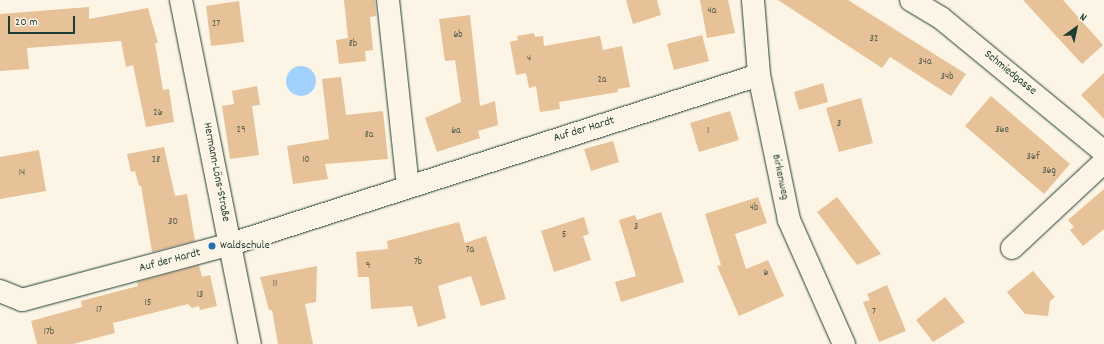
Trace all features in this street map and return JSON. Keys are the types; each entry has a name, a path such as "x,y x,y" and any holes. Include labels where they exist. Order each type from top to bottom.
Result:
{"street":[{"name":"Hermann-Löns-Straße","path":"181,0 250,344"},
{"path":"388,0 408,186"},
{"name":"Birkenweg","path":"753,0 759,75 789,220 844,344"},
{"name":"Schmiedgasse","path":"911,0 941,18 1104,152"},
{"name":"Auf der Hardt","path":"0,291 22,300 231,244 408,186 759,75"},
{"path":"1012,248 1104,162"}],"water":[{"path":"301,66 312,70 316,81 312,92 301,96 290,92 286,81 290,70"}],"building":[{"path":"344,0 375,0 376,16 370,17 373,50 365,51 366,61 339,64 336,40 348,38"},
{"path":"626,0 657,0 661,15 633,24"},
{"path":"700,0 728,0 735,33 707,38"},
{"path":"778,0 848,0 966,74 951,96 890,57 882,68"},
{"path":"1023,0 1063,0 1103,45 1082,64"},
{"path":"239,1 244,42 211,46 206,6"},
{"path":"89,7 89,19 148,8 158,43 155,43 163,90 169,89 174,122 146,127 133,65 126,67 121,41 27,48 29,69 0,71 0,14"},
{"path":"470,15 480,106 495,101 498,125 478,131 480,138 437,152 425,118 461,102 455,60 445,61 439,19"},
{"path":"534,33 535,37 543,36 544,46 600,36 603,50 622,46 630,87 618,89 618,92 559,102 560,109 540,112 536,86 529,88 526,73 516,75 510,42 518,40 517,36"},
{"path":"702,35 709,61 674,70 667,44"},
{"path":"1104,73 1104,119 1081,95"},
{"path":"341,77 346,115 383,111 388,159 325,164 328,179 293,184 287,146 329,139 322,79"},
{"path":"823,83 828,102 799,110 794,92"},
{"path":"257,86 260,105 252,106 259,155 230,159 222,106 234,104 232,91"},
{"path":"991,96 1070,164 1044,194 965,126"},
{"path":"861,98 873,143 839,152 826,108"},
{"path":"730,111 739,140 699,152 690,123"},
{"path":"613,141 619,162 591,171 584,149"},
{"path":"164,147 175,196 187,194 195,241 152,252 141,186 139,186 135,171 131,172 127,154"},
{"path":"39,150 46,191 0,199 0,157"},
{"path":"1104,189 1104,229 1083,246 1070,230 1074,227 1068,220"},
{"path":"758,197 767,223 735,234 746,269 768,260 784,296 739,316 717,266 721,265 705,214"},
{"path":"837,197 881,254 857,265 817,212"},
{"path":"661,212 684,282 621,302 615,282 636,276 619,220 635,215 637,220"},
{"path":"584,217 589,234 583,236 591,260 554,272 541,231"},
{"path":"459,222 465,243 486,236 506,299 481,306 471,276 438,286 446,318 418,327 412,306 371,309 369,277 358,277 356,252 388,249 387,241"},
{"path":"199,265 202,277 210,275 217,306 200,310 199,306 192,308 188,304 113,323 115,333 73,344 37,344 31,321 82,307 81,301 138,286 137,282"},
{"path":"317,266 316,302 305,304 313,344 278,344 272,310 269,310 260,277"},
{"path":"1033,271 1055,297 1050,301 1048,316 1025,314 1007,292"},
{"path":"887,285 906,331 879,342 863,302 870,300 867,294"},
{"path":"945,297 965,322 933,342 916,320"}],"place":[{"name":"Waldschule","path":"212,246"}]}
